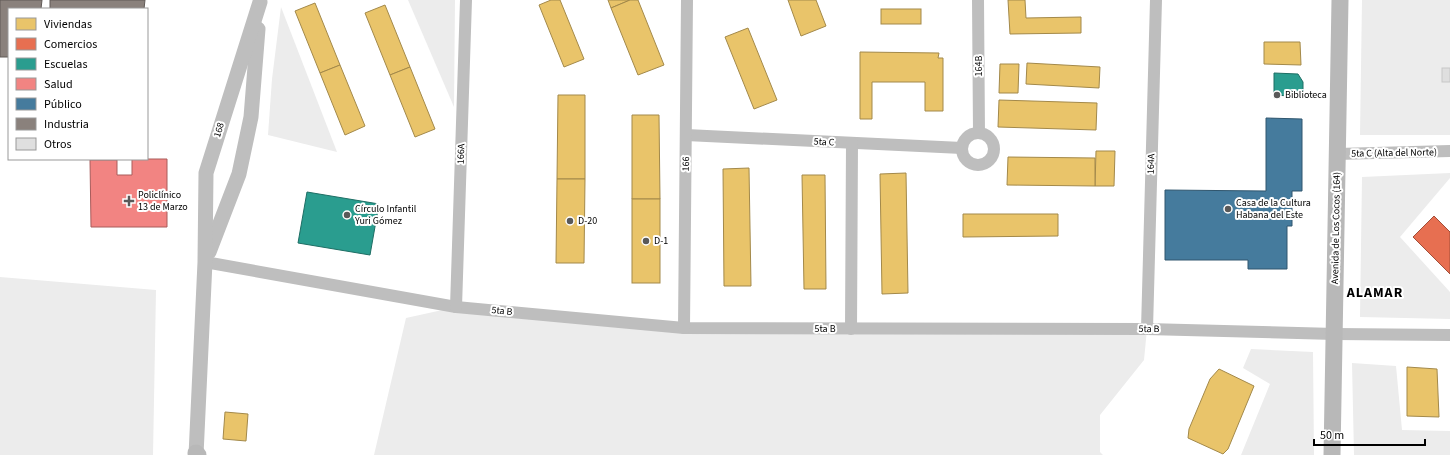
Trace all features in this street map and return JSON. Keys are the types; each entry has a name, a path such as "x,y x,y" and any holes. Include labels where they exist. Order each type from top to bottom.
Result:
{"main road":[{"name":"Avenida de Los Cocos (164)","path":"1332,455 1340,0"}],"street":[{"name":"166A","path":"456,307 466,0"},
{"name":"166","path":"684,328 687,0"},
{"name":"164B","path":"978,0 979,133"},
{"name":"164A","path":"1147,329 1156,0"},
{"name":"168","path":"205,262 239,174 251,117 260,1"},
{"name":"168","path":"197,454 205,262 206,173 260,1"},
{"path":"979,133 985,134 990,138 994,145 993,155 990,160 981,165 976,165 970,163 963,155 962,148 965,140 969,136 979,133"},
{"name":"5ta C","path":"686,135 962,148"},
{"path":"851,329 852,143"},
{"name":"5ta C (Alta del Norte)","path":"1337,154 1450,151"},
{"name":"5ta B","path":"205,262 456,307 684,328 1147,329 1335,334 1450,335"}],"shaded area":[{"path":"408,0 455,0 454,107"},
{"path":"1362,0 1450,0 1450,135 1360,135"},
{"path":"281,7 337,152 268,135 272,79"},
{"path":"1450,173 1450,178 1400,237 1450,292 1450,319 1360,317 1362,177"},
{"path":"0,277 156,290 153,455 0,455"},
{"path":"456,307 684,328 1147,329 1144,360 1100,415 1100,452 1103,455 374,455 406,318"},
{"path":"1251,349 1313,352 1314,455 1241,455 1270,384 1243,368"},
{"path":"1352,363 1396,366 1402,430 1450,431 1450,455 1354,455"}],"building: Viviendas":[{"path":"551,0 560,0 584,59 564,67 539,5"},
{"path":"608,0 630,0 611,8"},
{"path":"630,0 638,0 664,65 638,75 611,8"},
{"path":"788,0 816,0 826,26 801,36"},
{"path":"1008,0 1025,0 1026,18 1081,17 1081,33 1010,34"},
{"path":"315,3 340,65 320,73 295,11"},
{"path":"385,5 410,67 390,75 365,13"},
{"path":"881,9 921,9 921,24 881,24"},
{"path":"748,28 777,100 754,109 725,37"},
{"path":"1264,42 1300,42 1301,65 1264,64"},
{"path":"860,52 939,53 938,58 943,58 943,111 925,111 925,82 872,82 872,119 860,119"},
{"path":"1027,63 1100,67 1099,88 1026,84"},
{"path":"1000,64 1019,64 1018,93 999,93"},
{"path":"340,65 365,126 345,135 320,73"},
{"path":"410,67 435,129 415,137 390,75"},
{"path":"558,95 585,95 585,179 557,179"},
{"path":"999,100 1097,103 1096,130 998,127"},
{"path":"632,115 659,115 660,199 632,199"},
{"path":"1096,151 1115,151 1114,186 1095,186"},
{"path":"1008,157 1095,158 1095,186 1007,185"},
{"path":"749,168 751,286 724,286 723,169"},
{"path":"906,173 908,293 882,294 880,174"},
{"path":"802,175 825,175 826,289 804,289"},
{"name":"D-20","path":"557,179 585,179 584,263 556,263"},
{"name":"D-1","path":"632,199 660,199 660,283 632,283"},
{"path":"963,214 1058,214 1058,236 963,237"},
{"path":"1407,367 1437,369 1439,417 1407,416"},
{"path":"1219,369 1254,386 1228,449 1223,454 1188,438 1189,429 1210,379"},
{"path":"225,412 248,414 246,441 223,439"}],"building: Comercios":[{"path":"1434,216 1450,232 1450,274 1413,237"}],"building: Escuelas":[{"path":"1274,73 1298,74 1303,82 1303,91 1290,91 1290,96 1274,95"},
{"path":"307,192 379,204 370,255 298,243"}],"building: Salud":[{"name":"Policlínico 13 de Marzo","path":"167,159 167,227 91,227 90,160 117,160 117,175 132,175 132,160"}],"building: Público":[{"name":"Casa de la Cultura Habana del Este","path":"1266,118 1302,119 1302,191 1292,191 1292,226 1287,226 1287,269 1248,269 1248,260 1165,260 1165,190 1266,191"}],"building: Industria":[{"path":"0,0 42,0 41,8 8,8 8,57 0,57"},
{"path":"50,0 145,0 144,8 50,8"}],"building: Otros":[{"path":"1442,68 1450,68 1450,82 1442,82"}],"place":[{"name":"Biblioteca","path":"1277,95"},
{"name":"Policlínico 13 de Marzo","path":"129,201"},
{"name":"Casa de la Cultura Habana del Este","path":"1228,209"},
{"name":"Círculo Infantil Yuri Gómez","path":"347,215"},
{"name":"D-20","path":"570,221"},
{"name":"D-1","path":"646,241"}],"district":[{"name":"ALAMAR","path":"1375,293"}]}
